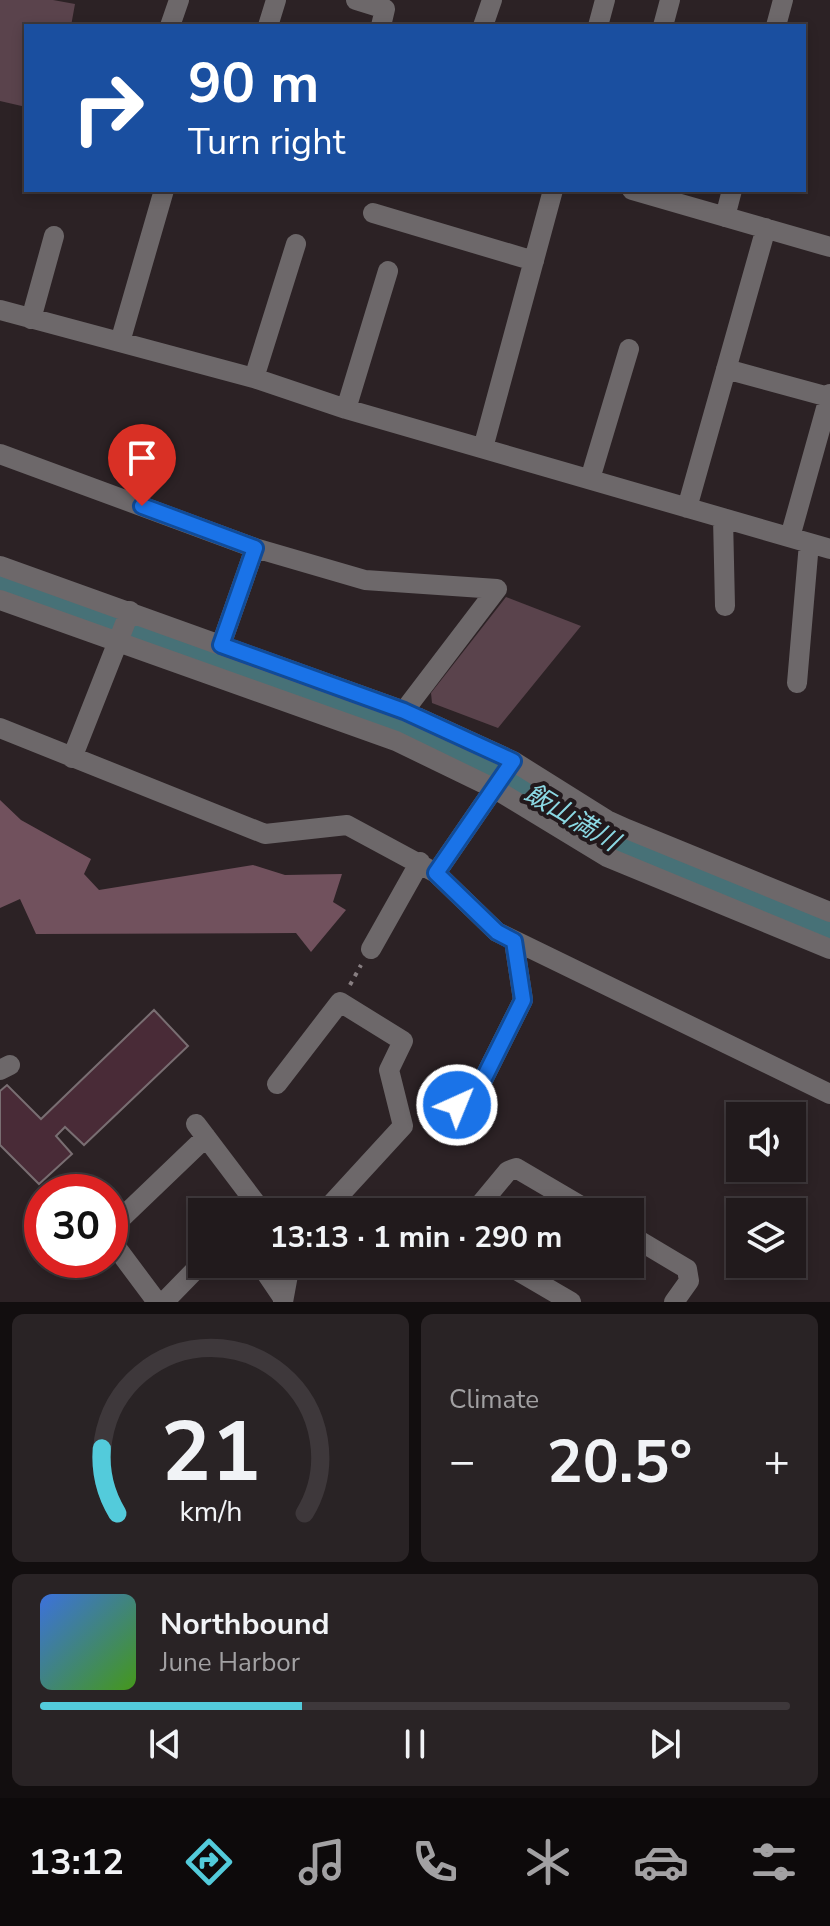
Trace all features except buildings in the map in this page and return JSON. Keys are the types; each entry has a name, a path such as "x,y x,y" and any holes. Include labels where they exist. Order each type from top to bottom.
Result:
{"street":[{"path":"171,24 179,0"},
{"path":"269,24 276,0"},
{"path":"356,0 385,9 381,24"},
{"path":"484,24 492,0"},
{"path":"599,24 605,0"},
{"path":"664,24 670,0"},
{"path":"777,24 783,0"},
{"path":"120,342 163,192"},
{"path":"483,448 552,192"},
{"path":"639,192 830,247"},
{"path":"725,217 731,192"},
{"path":"373,213 534,261"},
{"path":"687,508 766,228"},
{"path":"31,319 54,236"},
{"path":"254,378 296,244"},
{"path":"346,409 388,271"},
{"path":"0,310 254,378 346,409 830,549"},
{"path":"590,479 629,349"},
{"path":"726,369 830,395 800,540 797,683"},
{"path":"0,454 255,548 365,580 497,589 404,711"},
{"path":"723,518 725,606"},
{"path":"221,645 255,548"},
{"path":"0,566 128,616 221,645 404,711 504,776 607,857 830,949"},
{"path":"0,600 396,741 504,776 830,912"},
{"path":"72,758 128,616"},
{"path":"0,728 265,834 347,825 428,868 497,932 830,1094"},
{"path":"371,949 428,868 504,776"},
{"path":"457,1105 476,1094 523,1000 514,941"},
{"path":"277,1084 344,996 403,1041 389,1070 413,1124 338,1198"},
{"path":"128,1209 201,1130 252,1198"},
{"path":"486,1198 508,1171 516,1168 567,1198"},
{"path":"644,1243 687,1269 689,1281 674,1302"},
{"path":"128,1263 157,1302"},
{"path":"164,1302 188,1277"},
{"path":"269,1278 283,1300"},
{"path":"283,1300 287,1278"},
{"path":"530,1278 571,1302"}],"path":[{"path":"344,996 371,949"}],"shaded area":[{"path":"0,0 53,0 75,4 71,24 24,24 24,107 0,101"},
{"path":"506,597 581,626 498,728 432,703 431,693"},
{"path":"0,800 21,820 91,859 84,874 99,890 253,865 285,875 342,874 333,902 346,910 311,952 296,933 36,934 20,899 0,908"}],"waterway":[{"name":"飯山満川","path":"0,585 401,729 504,776 577,824 615,844 830,934"}],"route":[{"path":"142,506 255,548 221,645 404,711 513,761 436,873 497,932 514,941 523,1000 476,1094 457,1105"}]}
